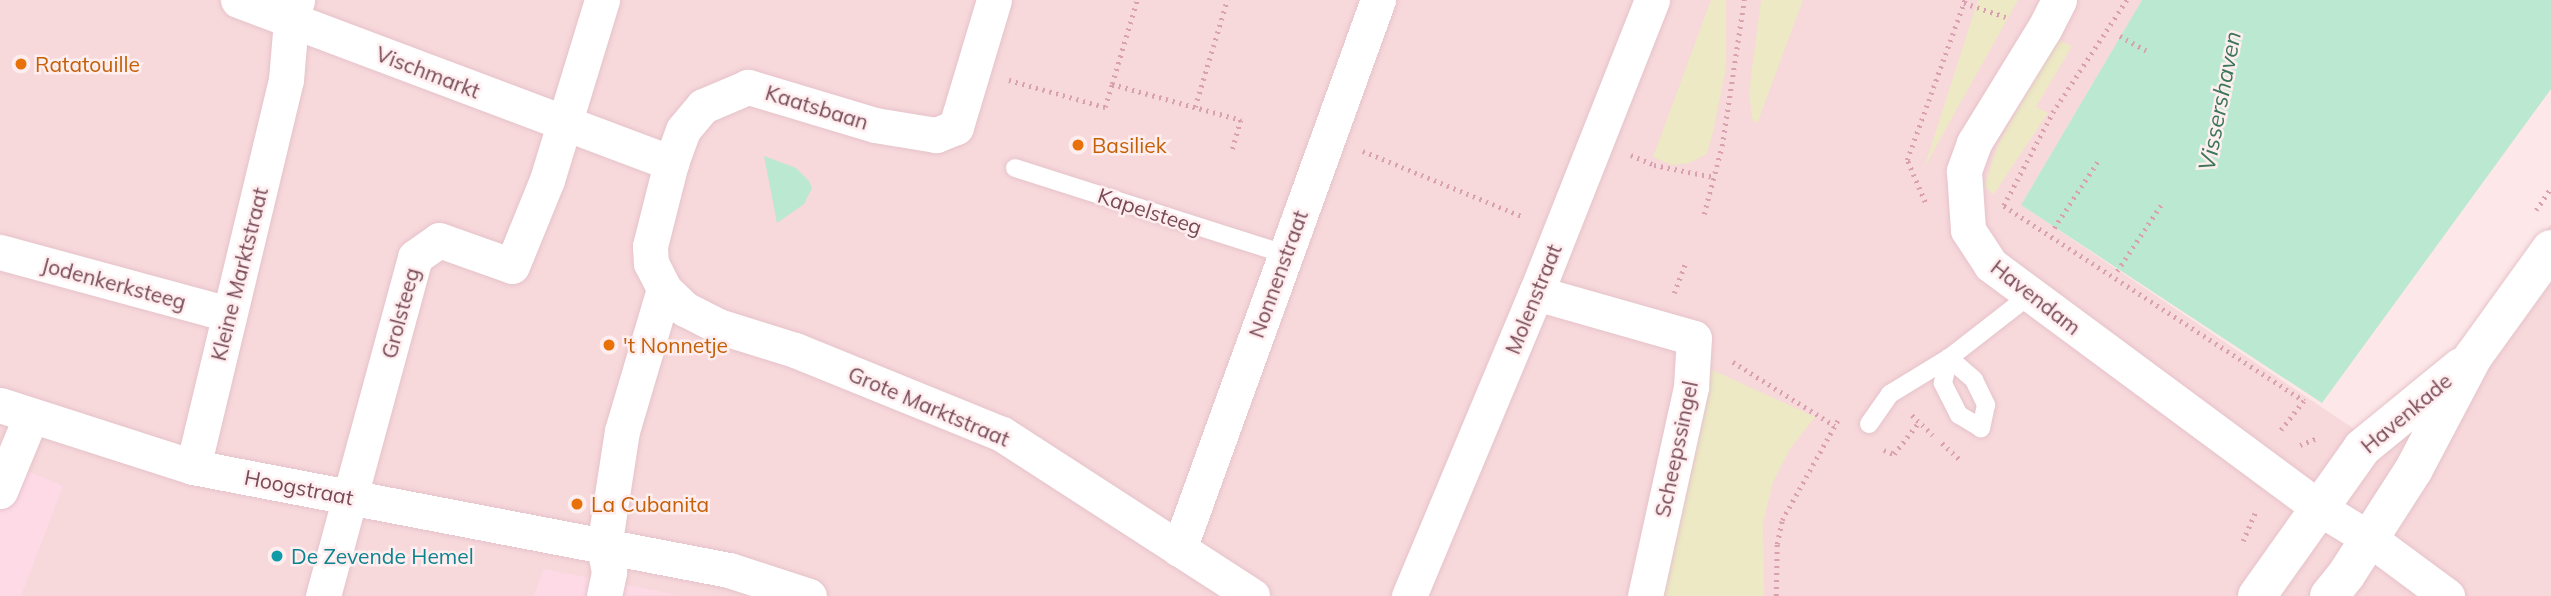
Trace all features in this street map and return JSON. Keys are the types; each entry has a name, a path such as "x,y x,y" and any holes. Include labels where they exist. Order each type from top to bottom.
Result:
{"street":[{"name":"Vischmarkt","path":"238,0 294,10 565,125 671,163"},
{"name":"Kaatsbaan","path":"664,289 651,263 650,246 671,163 683,130 703,106 748,87 875,125 936,135 956,127 994,0"},
{"name":"Nonnenstraat","path":"1179,549 1378,0"},
{"name":"Molenstraat","path":"1409,596 1536,293 1652,0"},
{"name":"Havendam","path":"2059,0 1974,143 1964,170 1968,230 1991,265 2319,508 2370,539 2447,596"},
{"name":"Kleine Marktstraat","path":"193,467 286,80 294,10"},
{"path":"565,125 597,15"},
{"name":"Grolsteeg","path":"352,497 415,257 439,240 512,267 547,180 565,125"},
{"name":"Havenkade","path":"2370,539 2414,469 2473,357 2551,249"},
{"name":"Jodenkerksteeg","path":"0,252 228,314"},
{"path":"604,596 608,572 604,547 622,431 664,289"},
{"name":"Grote Marktstraat","path":"664,289 685,309 718,326 795,350 1002,434 1252,596"},
{"path":"1536,293 1694,338"},
{"name":"Scheepssingel","path":"1645,596 1691,387 1694,338"},
{"name":"Havenkade","path":"2319,508 2362,448 2473,357"},
{"path":"0,491 15,410"},
{"name":"Hoogstraat","path":"15,410 193,467 729,570 809,596"},
{"path":"323,596 352,497"},
{"path":"2258,596 2319,508"},
{"path":"2329,596 2370,539"}],"lane":[{"name":"Kapelsteeg","path":"1015,168 1285,254"},
{"path":"1869,424 1890,394 1949,358 2031,295"}],"path":[{"path":"975,70 1105,107 1137,0"},
{"path":"1195,107 1227,0"},
{"path":"1703,214 1722,146 1744,0"},
{"path":"1929,213 1906,160 1965,0"},
{"path":"2127,0 2054,111 2004,206 2304,401 2266,469 2257,506 2236,554"},
{"path":"2120,36 2147,51"},
{"path":"1112,84 1241,120 1232,152"},
{"path":"1329,137 1560,232"},
{"path":"1646,161 1714,177"},
{"path":"2054,228 2098,161"},
{"path":"2117,271 2161,205"},
{"path":"1694,338 1842,430"},
{"path":"1890,394 1961,461"},
{"path":"1776,596 1777,544 1782,520 1833,425 1842,416"},
{"path":"1882,449 1894,454 1919,422"}],"shaded area":[{"path":"0,0 2142,0 2021,205 2381,447 2551,224 2551,596 0,596"},
{"path":"1711,0 1726,0 1726,68 1713,132 1707,154 1690,163 1672,165 1653,157"},
{"path":"1761,0 1803,0 1757,124 1752,118 1749,92"},
{"path":"1978,0 2018,0 1924,168"},
{"path":"2057,40 2072,46 2036,107 2048,113 1994,194 1984,187 1998,144"},
{"path":"1710,369 1815,417 1790,449 1773,482 1763,524 1764,596 1659,596"},
{"path":"0,459 63,486 21,596 0,596"},
{"path":"543,569 678,595 534,596"}],"water":[{"name":"Vissershaven","path":"2142,0 2551,0 2551,89 2322,403 2021,205"},
{"path":"764,156 796,168 812,188 804,204 777,223"}],"place":[{"name":"Ratatouille","path":"21,64"},
{"name":"Basiliek","path":"1078,145"},
{"name":"'t Nonnetje","path":"609,345"},
{"name":"La Cubanita","path":"577,504"},
{"name":"De Zevende Hemel","path":"277,556"}]}
